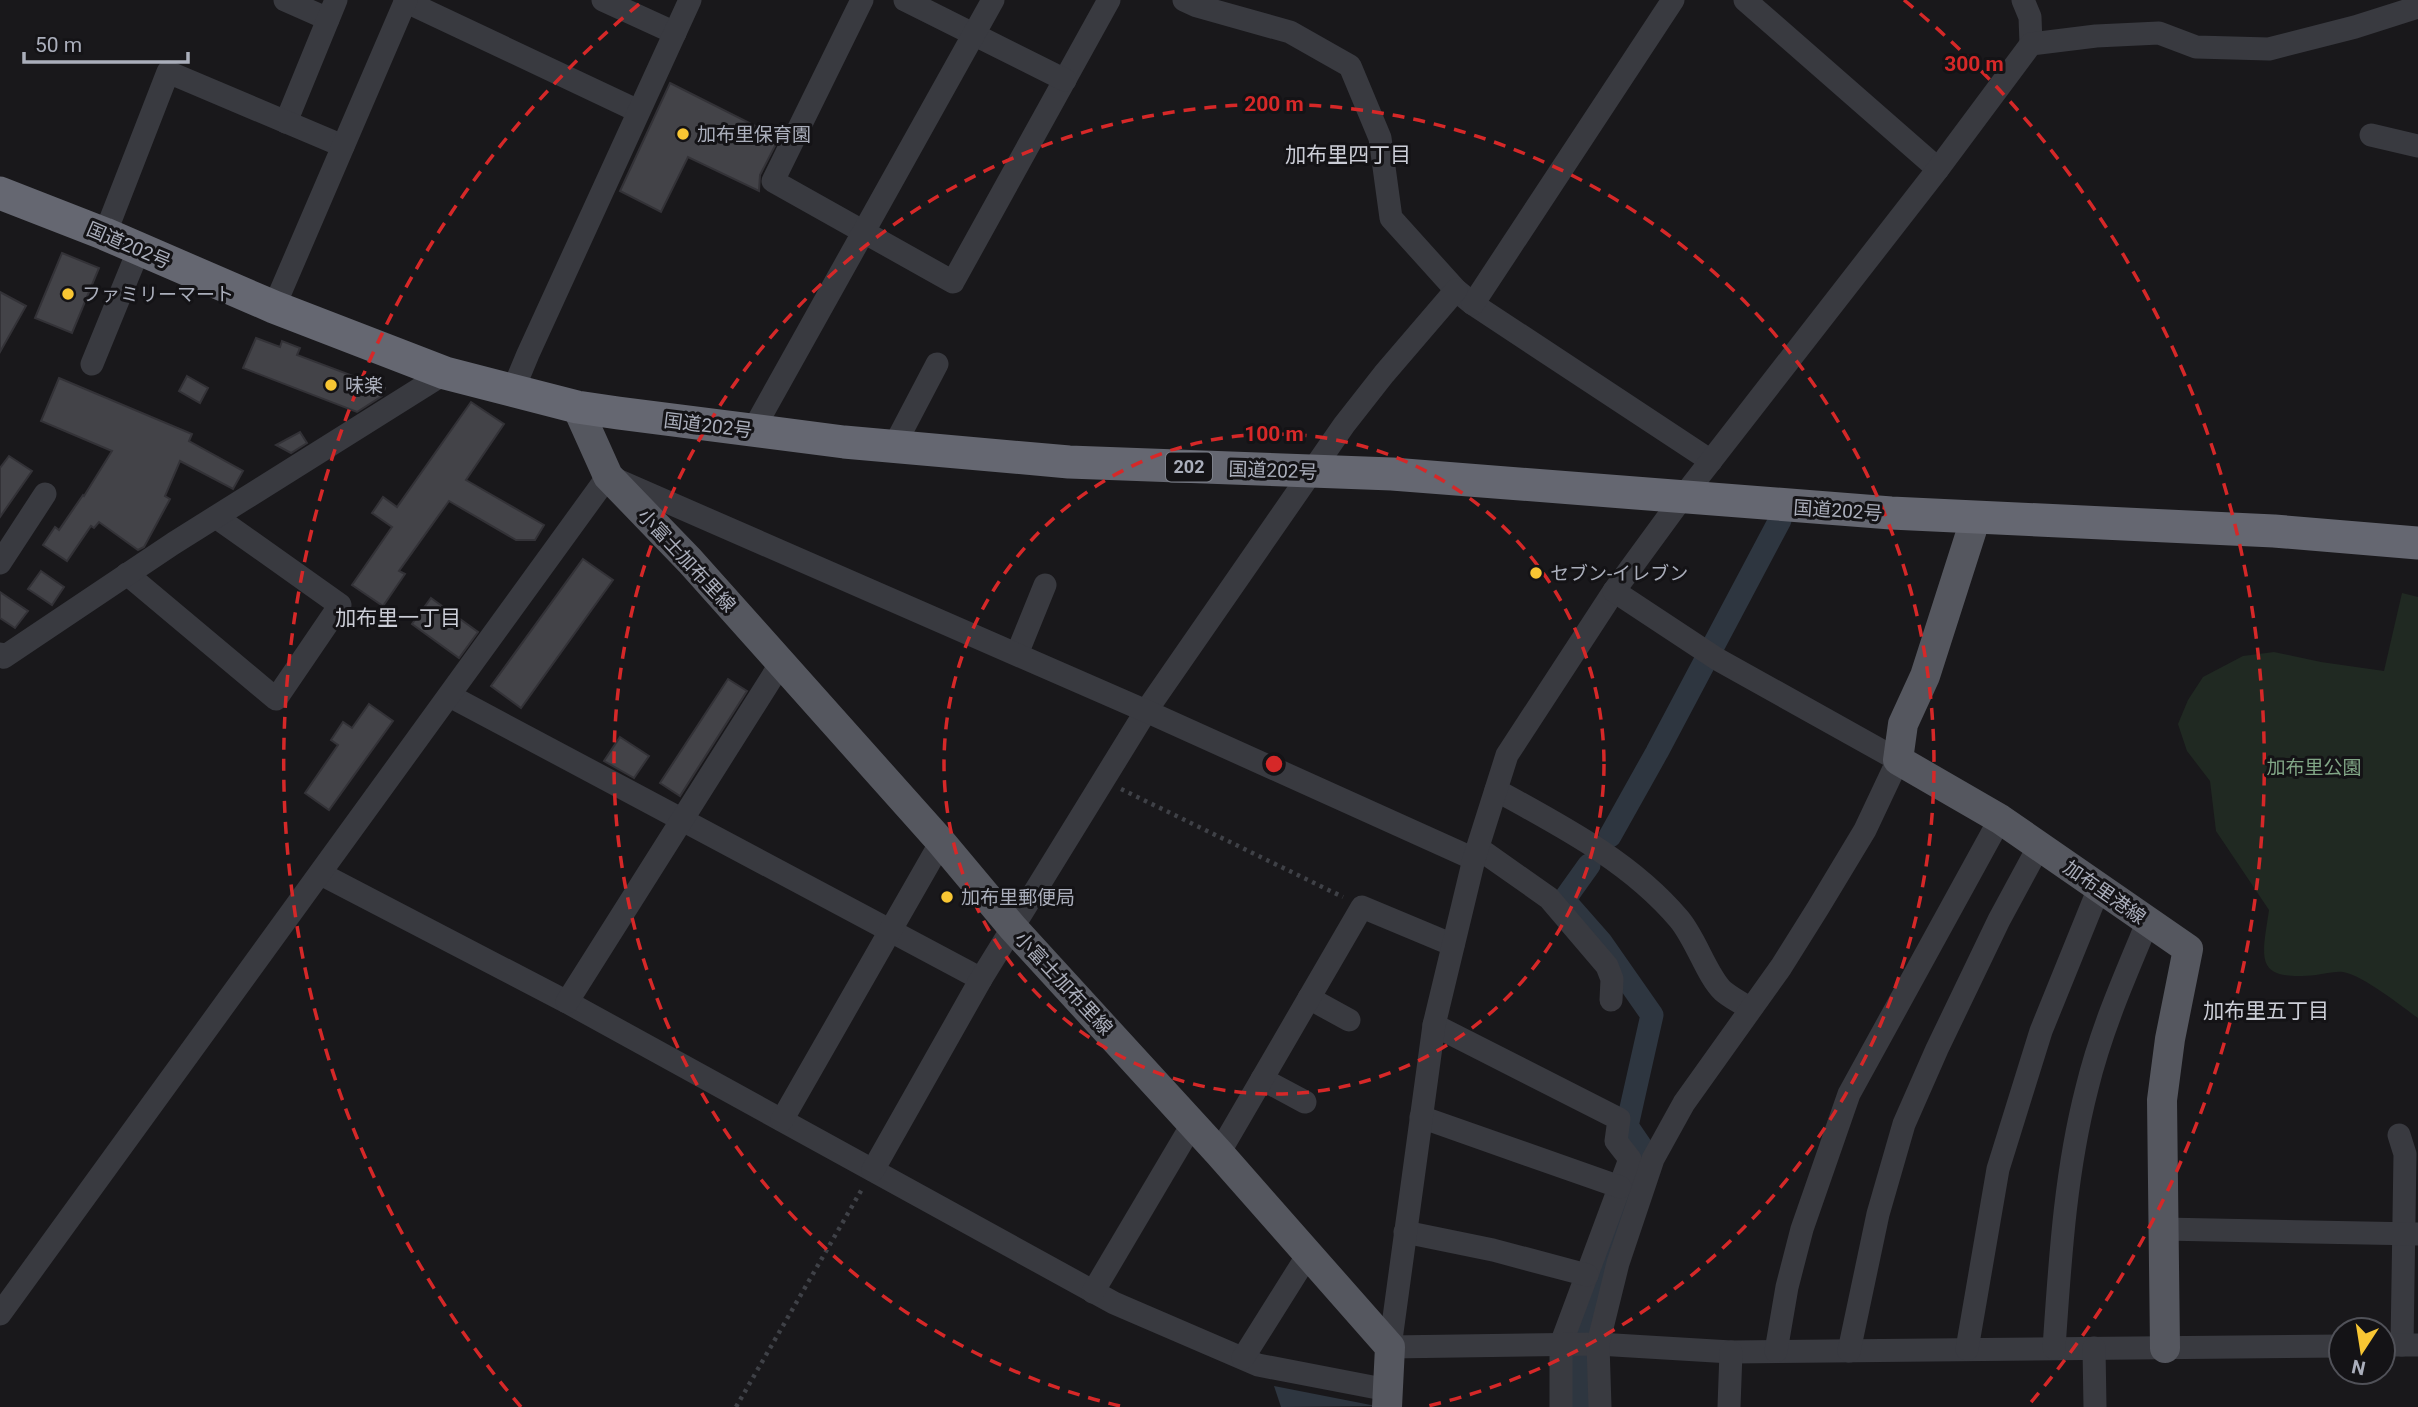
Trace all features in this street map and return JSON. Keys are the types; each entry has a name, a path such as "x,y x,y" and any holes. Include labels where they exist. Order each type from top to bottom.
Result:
{"highway":[{"name":"国道202号","path":"0,192 274,307 445,373 577,407 894,446 1069,462 1392,474 1682,499 1891,513 2274,531 2418,543"}],"main road":[{"name":"小富士加布里線","path":"577,407 608,476 690,561 941,842 1013,929 1193,1124 1390,1347"},
{"path":"1898,760 1903,724 1924,677 1976,517"},
{"name":"加布里港線","path":"1898,760 2000,819 2188,949 2170,1039 2162,1100 2165,1348"},
{"path":"1388,1399 1390,1347"}],"street":[{"path":"285,0 332,9 286,122"},
{"path":"603,0 675,33"},
{"path":"513,390 527,354 690,0"},
{"path":"862,0 773,181 953,282 1109,0"},
{"path":"905,0 1065,80"},
{"path":"752,430 993,0"},
{"path":"873,1170 981,979 1146,710 1311,471 1384,374 1465,297 1673,0"},
{"path":"1745,0 1938,169"},
{"path":"2023,0 2030,17 2031,44 1614,591 1507,755 1476,853 1434,1025 1390,1347 1598,1344 1731,1352 2327,1346"},
{"path":"274,307 406,1 638,111"},
{"path":"1194,2 1290,32 1350,66 1380,138 1391,218 1465,297 1711,461"},
{"path":"2031,44 2096,36 2159,33 2196,47 2269,49 2355,27 2418,7"},
{"path":"105,234 168,72 343,146"},
{"path":"2371,135 2418,146"},
{"path":"92,365 139,249"},
{"path":"894,446 937,364"},
{"path":"0,654 4,657 127,574 445,373"},
{"path":"0,1314 237,985 329,878 458,700 608,476 1476,853 1549,898 1607,966 1612,979 1611,1000"},
{"path":"0,564 45,494"},
{"path":"127,574 276,699 340,605 216,517"},
{"path":"1017,654 1045,585"},
{"path":"1600,1407 1598,1344 1618,1262 1653,1159 1684,1102 1781,967 1852,852 1898,760 1711,655 1614,591"},
{"path":"566,1002 781,663"},
{"path":"458,700 981,979"},
{"path":"1496,790 1582,838 1650,890 1680,920 1724,992 1750,1009"},
{"path":"1776,1351 1787,1287 1802,1229 1849,1094 2000,819"},
{"path":"782,1121 941,842"},
{"path":"1849,1351 1878,1214 1904,1124 1965,990 2039,846"},
{"path":"329,878 566,1002 1114,1303 1258,1365 1388,1399"},
{"path":"1967,1349 1998,1169 2041,1031 2099,888"},
{"path":"1219,1153 1362,906 1453,945"},
{"path":"2054,1349 2063,1219 2087,1087 2112,1007 2148,921"},
{"path":"1309,998 1349,1020"},
{"path":"1434,1025 1619,1119 1616,1140 1630,1159 1561,1344 1561,1407"},
{"path":"1262,1079 1306,1102"},
{"path":"1421,1117 1620,1187"},
{"path":"1093,1292 1193,1124"},
{"path":"2399,1135 2405,1154 2411,1234 2401,1345"},
{"path":"2163,1229 2411,1234"},
{"path":"1405,1232 1493,1250 1587,1275"},
{"path":"1242,1358 1309,1253"},
{"path":"2094,1348 2095,1407"},
{"path":"1729,1407 1731,1352"}],"path":[{"path":"1104,780 1362,906"},
{"path":"736,1407 873,1170"}],"green space":[{"name":"加布里公園","path":"2402,593 2418,597 2418,1018 2382,992 2352,975 2343,972 2296,976 2281,974 2266,963 2264,954 2269,910 2216,831 2210,781 2187,751 2178,724 2188,700 2203,677 2243,656 2274,652 2384,671"}],"shaded area":[{"path":"1274,1386 1376,1406 1281,1407"}],"building":[{"name":"加布里保育園","path":"670,83 779,138 760,175 759,191 688,157 661,212 620,191"},
{"path":"62,253 99,268 72,333 35,318"},
{"path":"0,292 26,306 0,352"},
{"path":"256,338 280,347 282,341 300,348 297,355 385,388 382,396 357,412 243,368"},
{"path":"187,376 208,388 200,403 179,391"},
{"path":"59,378 192,434 189,441 243,471 233,489 180,461 165,496 170,499 144,547 138,550 99,522 94,528 91,526 67,561 43,545 55,527 59,530 84,496 112,451 41,421"},
{"path":"471,402 504,424 466,480 544,525 535,540 516,540 449,501 399,571 405,574 383,606 352,585 392,527 372,513 383,497 397,507"},
{"path":"300,432 307,443 291,453 276,445"},
{"path":"9,456 32,471 0,517 0,468"},
{"path":"583,559 613,580 521,708 491,686"},
{"path":"41,571 64,587 52,605 28,589"},
{"path":"0,592 28,611 15,628 0,618"},
{"path":"431,598 478,632 459,658 412,624"},
{"path":"728,679 747,691 680,796 660,783"},
{"path":"369,704 393,721 329,810 305,793 338,745 331,740 343,722 352,728"},
{"path":"620,737 649,756 634,778 604,761"}],"waterway":[{"path":"1610,836 1780,520"},
{"path":"1583,1407 1581,1329 1644,1151 1627,1126 1652,1015 1601,942 1564,900 1589,865"}],"place":[{"name":"加布里保育園","path":"683,134"},
{"name":"ファミリーマート","path":"68,294"},
{"name":"味楽","path":"331,385"},
{"name":"セブン-イレブン","path":"1536,573"},
{"name":"加布里郵便局","path":"947,897"}],"district":[{"name":"加布里四丁目","path":"1348,155"},
{"name":"加布里一丁目","path":"398,618"},
{"name":"加布里五丁目","path":"2266,1011"}]}
